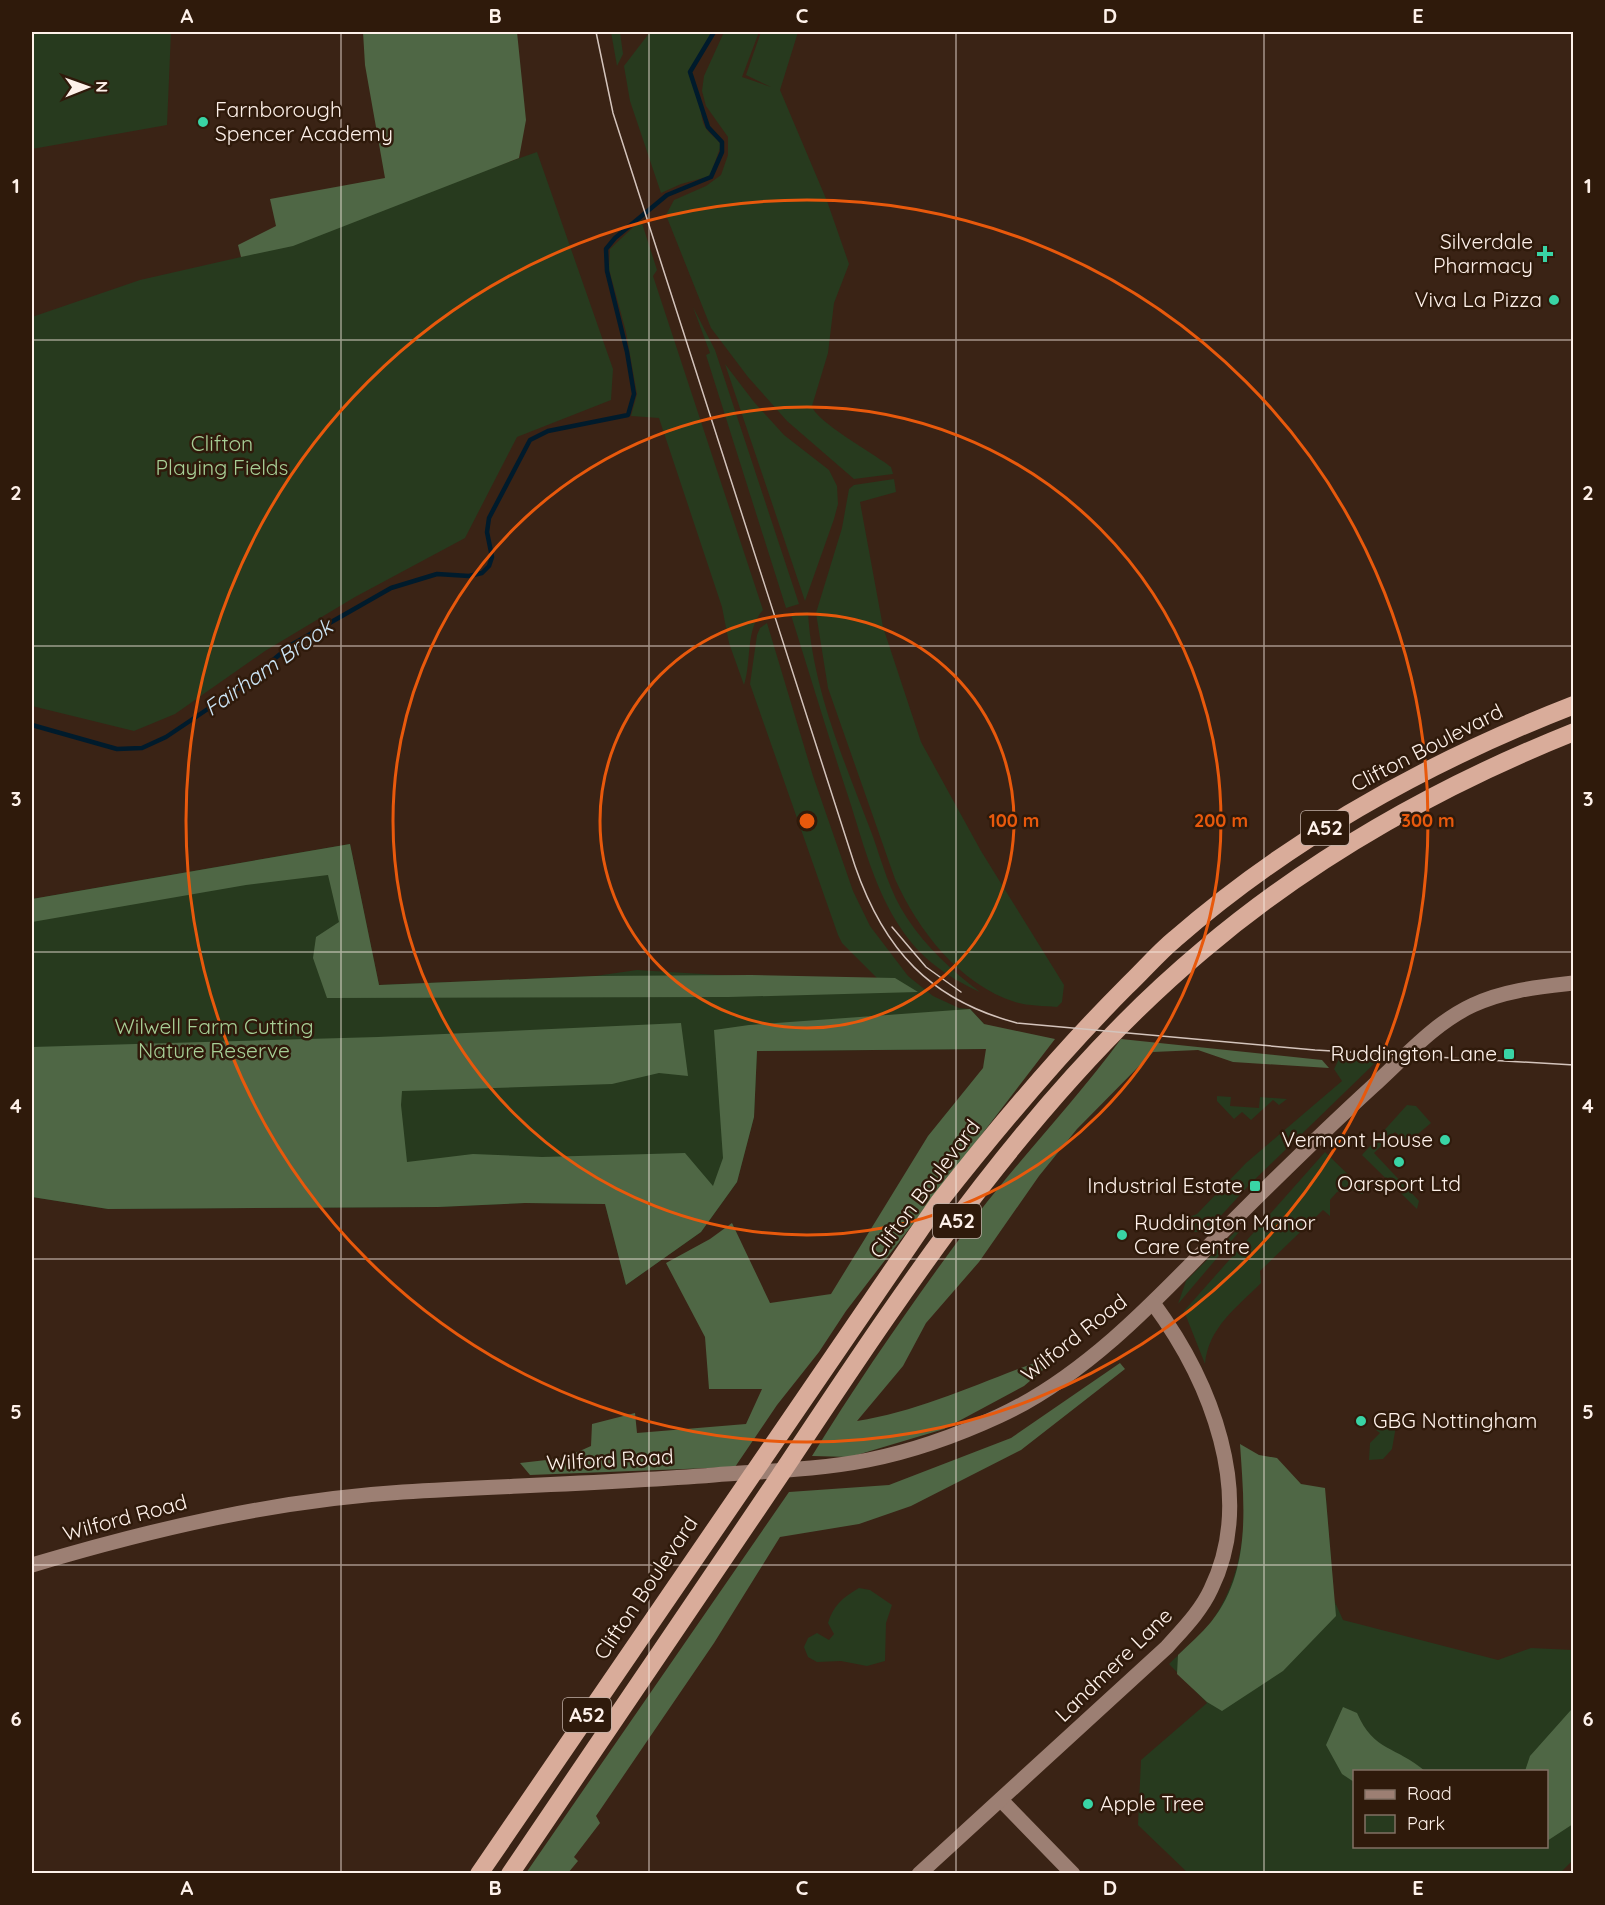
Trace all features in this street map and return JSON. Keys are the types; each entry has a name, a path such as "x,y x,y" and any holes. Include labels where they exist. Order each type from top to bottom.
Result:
{"highway":[{"name":"Clifton Boulevard","path":"479,1874 792,1413 939,1202 1008,1115 1074,1039 1173,940 1219,902 1318,832 1407,780 1495,736 1574,705"},
{"name":"A52","path":"510,1874 725,1559 820,1415 934,1253 1015,1144 1109,1039 1202,951 1325,858 1426,800 1514,756 1574,732"}],"main road":[{"path":"1153,1303 1323,1132 1452,1017 1500,994 1574,983"},
{"name":"Wilford Road","path":"32,1565 200,1520 305,1502 398,1492 688,1477 820,1467 868,1460 920,1447 1004,1414 1076,1368 1153,1303"},
{"name":"Landmere Lane","path":"919,1874 1167,1647 1191,1620 1211,1590 1223,1560 1229,1530 1230,1502 1222,1452 1197,1375 1184,1347 1153,1303"},
{"path":"1001,1800 1073,1874"}],"green space":[{"path":"32,32 171,32 167,125 32,149"},
{"path":"363,32 517,32 526,120 519,158 293,246 241,257 238,245 276,226 270,199 385,178 365,65"},
{"path":"611,32 620,32 623,54 617,66"},
{"path":"650,32 713,32 689,72 700,102 703,124 721,145 710,176 681,184 661,193 630,101 624,66"},
{"path":"724,32 759,32 742,77 771,87 746,75 761,32 798,32 780,90 827,201 849,264 834,303 828,353 812,406 816,413 835,429 891,467 893,474 854,479 787,421 748,377 711,328 666,215 674,200 706,186 721,175 728,155 728,137 706,106 702,91 704,76"},
{"name":"Clifton Playing Fields","path":"537,152 613,369 611,400 517,437 465,538 355,597 265,651 175,714 134,731 32,706 32,317 140,280 241,257"},
{"path":"641,220 657,270 653,276 763,610 757,618 751,636 744,685 729,643 722,607 659,418 631,416 637,394 626,332 609,269 610,249"},
{"path":"693,307 715,350 799,604 786,608 706,355 710,353"},
{"path":"725,364 754,402 784,435 829,470 837,486 838,504 834,519 805,601"},
{"path":"894,479 896,492 860,502 883,627 921,742 981,851 1064,985 1062,1002 1057,1007 1015,1002 995,994 958,969 928,936 895,879 828,688 816,613 842,528 849,489 854,485"},
{"path":"808,612 816,669 831,725 896,898 907,918 931,949 980,992 945,973 916,948 900,927 877,884 791,615"},
{"name":"Wilwell Farm Cutting Nature Reserve","path":"767,623 813,776 853,891 870,926 908,976 933,996 959,1008 970,1009 984,1024 986,1049 757,1051 754,1117 737,1182 701,1232 626,1285 605,1204 525,1203 438,1207 108,1209 32,1197 32,899 350,844 379,985 595,976 637,970 751,977 878,979 842,943 838,935 750,684 757,635 760,628"},
{"path":"350,844 379,985 595,976 751,975 895,978 918,992 729,997 327,998 313,958 316,937 339,922 328,875 246,885 32,922 32,899"},
{"path":"970,1009 984,1024 1055,1039 846,1311 735,1467 530,1475 520,1463 564,1458 591,1446 592,1424 635,1413 637,1433 746,1424 762,1389 709,1389 705,1337 666,1263 710,1239 732,1223 770,1303 831,1294 928,1136 983,1068 986,1049 757,1051 754,1117 737,1182 701,1232 626,1285 605,1204 525,1203 438,1207 108,1209 32,1197 32,1047 378,1037 681,1023 688,1076 659,1073 612,1084 402,1091 401,1105 407,1162 473,1154 542,1157 685,1153 713,1186 723,1158 714,1030 749,1025"},
{"path":"1121,1039 1322,1060 1329,1068 1233,1062 1198,1050 1153,1052 1077,1129 1039,1176 979,1262 926,1323 903,1366 857,1421 910,1409 1063,1353 1024,1386 944,1429 850,1457 812,1456 892,1334 977,1215"},
{"path":"1339,1059 1378,1060 1250,1184 1206,1232 1193,1232 1181,1220 1197,1214 1246,1163 1342,1081 1334,1069"},
{"path":"1217,1096 1231,1097 1230,1106 1259,1108 1260,1097 1287,1099 1279,1105 1273,1100 1251,1120 1242,1112 1234,1119 1217,1101"},
{"path":"1407,1105 1416,1106 1431,1123 1413,1138 1404,1139 1395,1132 1374,1153 1419,1201 1417,1209 1362,1155"},
{"path":"1325,1152 1366,1192 1362,1194 1347,1188 1337,1192 1330,1200 1330,1216 1323,1210 1260,1271 1261,1283 1218,1329 1207,1351 1205,1364 1184,1311"},
{"path":"1237,1230 1239,1232 1178,1304 1186,1281"},
{"path":"1120,1363 1125,1369 1021,1450 911,1506 859,1524 780,1537 714,1643 596,1816 600,1823 574,1857 578,1861 568,1873 526,1873 789,1492 889,1485 1011,1438"},
{"path":"1391,1414 1397,1420 1392,1449 1383,1459 1369,1460 1370,1443 1380,1433 1376,1430"},
{"path":"1240,1444 1259,1455 1277,1458 1301,1484 1325,1488 1336,1616 1283,1671 1222,1711 1207,1702 1177,1674 1178,1655 1211,1622 1224,1602 1233,1581 1242,1536 1243,1490"},
{"path":"1242,1474 1326,1498 1334,1600 1343,1620 1498,1660 1531,1648 1573,1650 1573,1860 1560,1873 1188,1873 1138,1825 1141,1760 1207,1703 1169,1664 1197,1638 1212,1621 1222,1604 1236,1569 1244,1512"},
{"path":"859,1588 870,1590 892,1605 886,1623 885,1661 867,1666 841,1661 817,1662 808,1657 804,1647 808,1638 817,1633 829,1640 834,1634 828,1623 833,1612 843,1599"},
{"path":"1343,1707 1357,1713 1364,1726 1378,1742 1424,1770 1353,1770 1353,1781 1342,1774 1326,1745"},
{"path":"1571,1710 1574,1712 1573,1824 1548,1840 1548,1770 1525,1770 1530,1756"}],"waterway":[{"name":"Fairham Brook","path":"32,725 117,749 142,748 166,737 242,686 291,645 391,588 437,574 469,576 482,573 489,566 492,557 487,532 489,518 530,440 548,431 628,415 634,394 627,352 607,271 606,249 615,238 667,195 711,177 722,152 722,142 708,127 690,72 714,32"}],"tram line":[{"path":"596,32 613,113 855,866 880,923 896,947 914,967 959,1001 1017,1023 1315,1050 1574,1065"},
{"path":"892,927 926,967 961,992"}],"place":[{"name":"Farnborough Spencer Academy","path":"203,122"},
{"name":"Silverdale Pharmacy","path":"1545,254"},
{"name":"Viva La Pizza","path":"1554,300"},
{"name":"Ruddington Lane","path":"1509,1054"},
{"name":"Vermont House","path":"1445,1140"},
{"name":"Oarsport Ltd","path":"1399,1162"},
{"name":"Industrial Estate","path":"1255,1186"},
{"name":"Ruddington Manor Care Centre","path":"1122,1235"},
{"name":"GBG Nottingham","path":"1361,1421"},
{"name":"Apple Tree","path":"1088,1804"}]}
